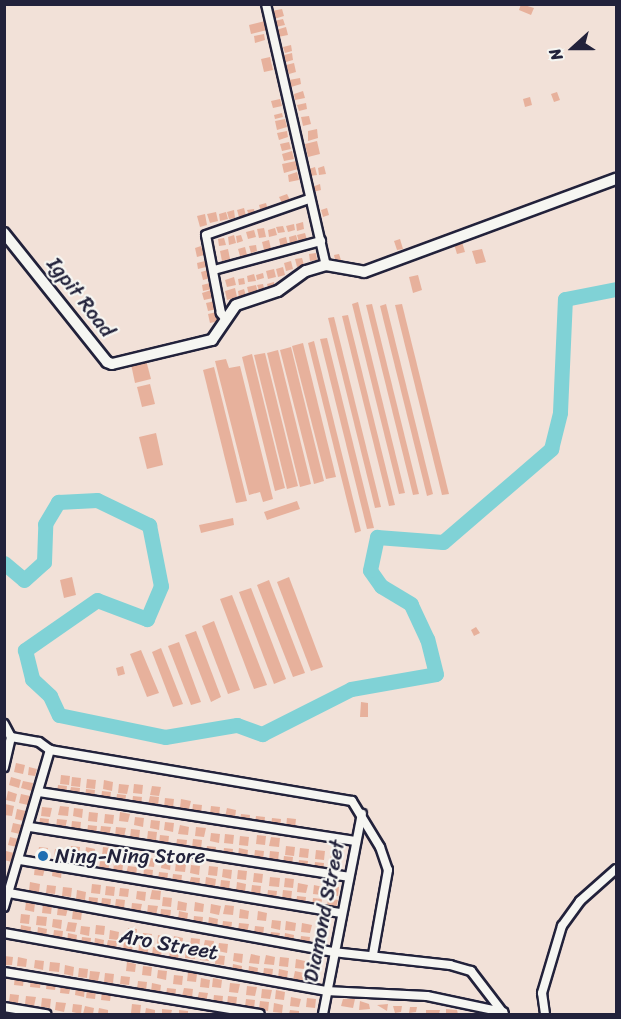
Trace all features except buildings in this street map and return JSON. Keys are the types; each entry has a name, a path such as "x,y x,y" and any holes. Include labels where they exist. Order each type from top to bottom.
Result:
{"street":[{"path":"266,4 309,200 326,265"},
{"path":"309,200 209,233 206,239 221,313 226,320 236,304 278,291 297,276 326,265 364,272 615,182"},
{"name":"Igpit Road","path":"4,233 107,362 207,342 219,335 226,320"},
{"path":"214,270 321,242"},
{"path":"4,724 11,740 4,767"},
{"path":"11,740 39,742 50,750 332,795 352,801 362,814 388,870 373,954"},
{"path":"4,907 30,827 50,750"},
{"path":"39,792 355,841"},
{"name":"Diamond Street","path":"322,1014 340,913 362,814"},
{"path":"30,827 348,877"},
{"path":"20,860 340,913"},
{"path":"545,1014 542,993 562,926 580,901 616,869"},
{"path":"9,893 333,952 373,954 471,972 504,1013"},
{"name":"Aro Street","path":"4,933 326,991 427,996 504,1013"},
{"path":"4,972 260,1014"},
{"path":"4,1007 46,1014"}],"waterway":[{"path":"4,563 24,580 44,562 45,524 58,502 97,500 149,525 161,586 147,619 97,600 25,650 32,679 50,696 59,715 165,737 237,725 262,734 351,689 436,674 427,639 411,604 381,586 370,570 377,537 443,542 551,449 560,412 565,299 616,289"}],"place":[{"name":"Ning-Ning Store","path":"43,856"}]}
